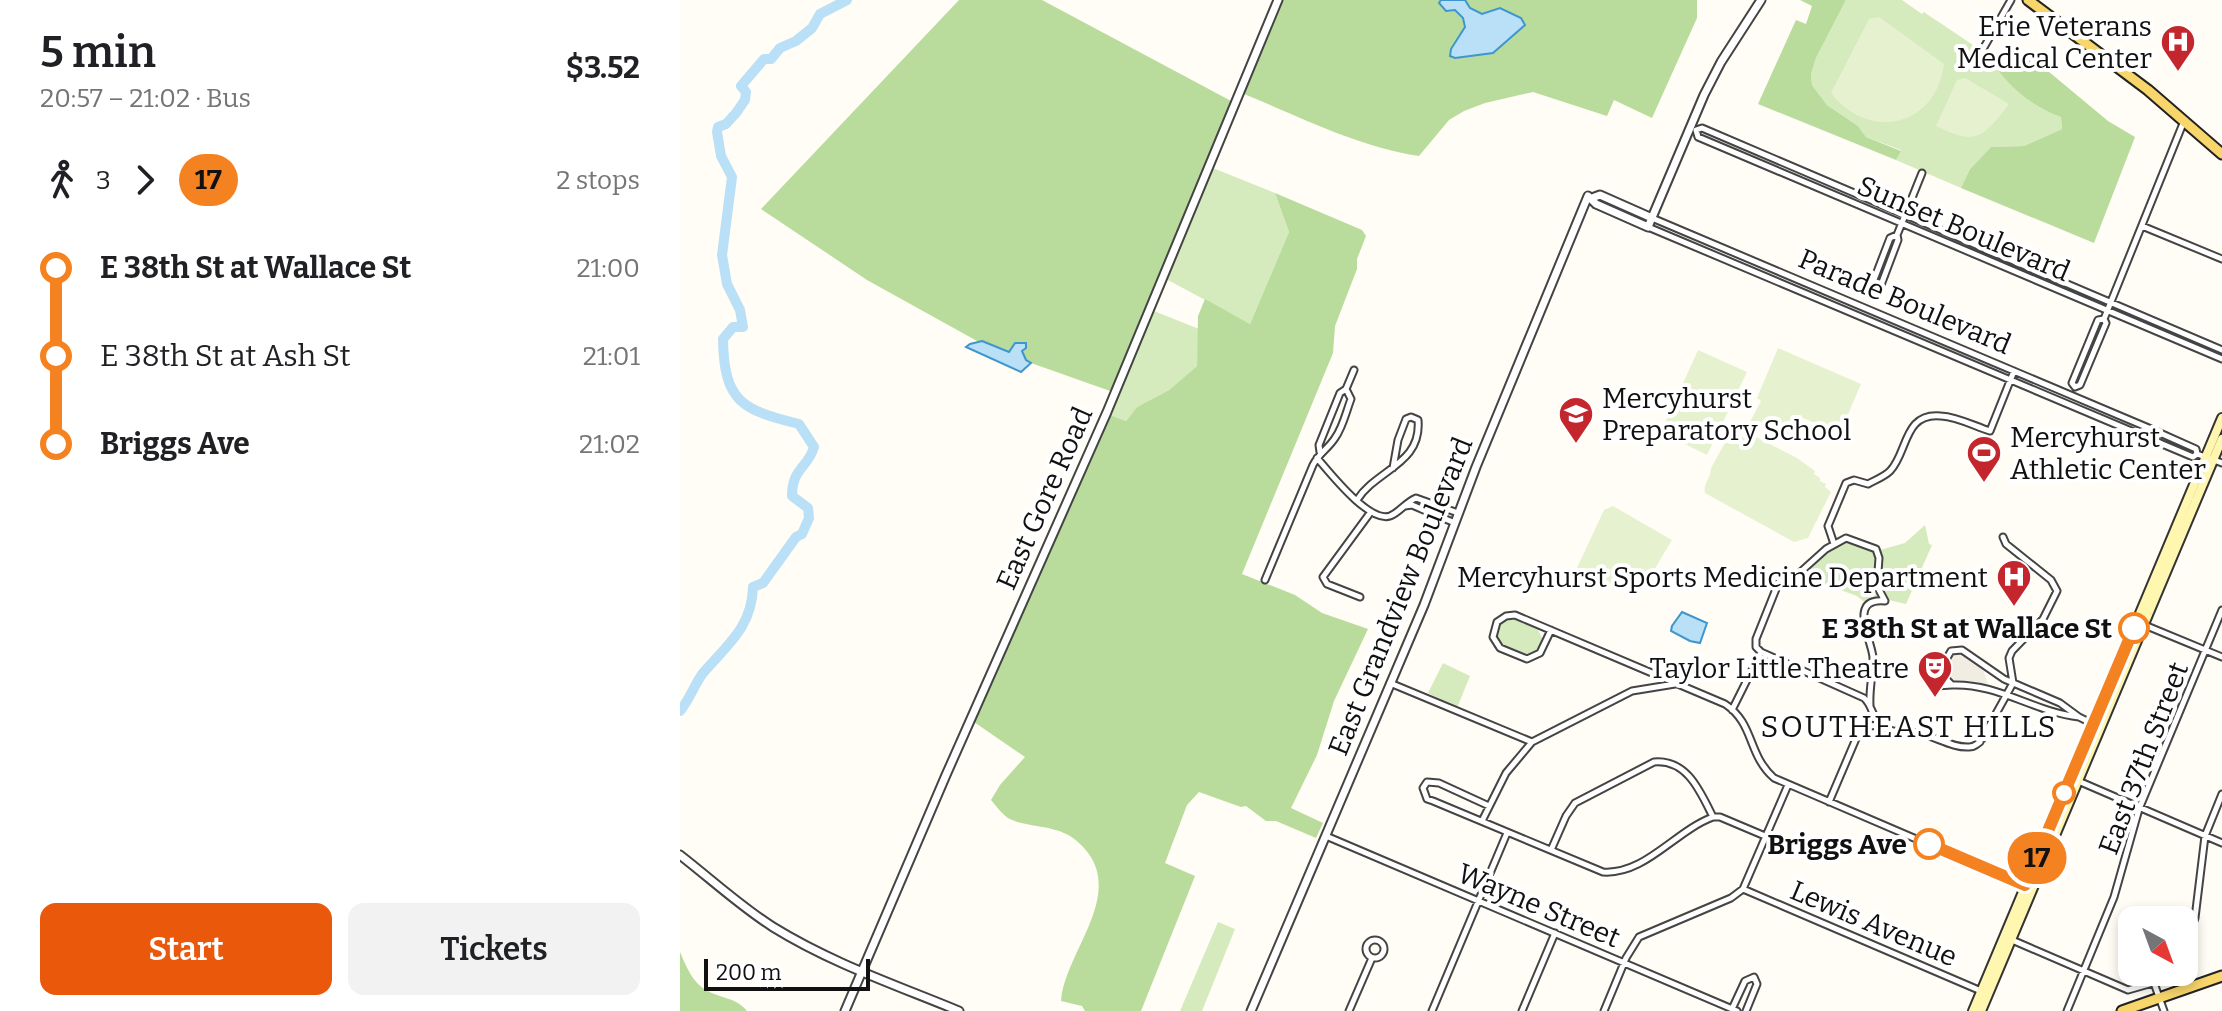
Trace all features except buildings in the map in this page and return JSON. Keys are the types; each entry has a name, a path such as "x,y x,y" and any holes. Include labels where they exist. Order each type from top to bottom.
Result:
{"main road":[{"path":"2028,0 2136,81 2222,154"},
{"path":"1973,1011 2075,780 2210,458 2222,418"},
{"path":"2210,458 2222,439"},
{"path":"2122,1011 2222,976"},
{"path":"1981,1011 1984,992"}],"street":[{"name":"East Gore Road","path":"845,1011 947,772 1102,424 1278,0"},
{"path":"1650,222 1721,62 1761,0"},
{"path":"1975,63 2011,0"},
{"path":"2068,404 2075,387 2072,383 2098,320 2104,319 2184,120"},
{"name":"Sunset Boulevard","path":"2222,350 1702,128 1693,129 1698,137 2222,359"},
{"path":"1863,317 1890,238 1897,235 1922,173"},
{"name":"Parade Boulevard","path":"1590,197 1600,195 1650,222 1863,317 2193,457 2210,458"},
{"name":"East Grandview Boulevard","path":"1251,1011 1427,595 1590,197"},
{"name":"Parade Boulevard","path":"1650,222 1867,308 2190,446 2210,458"},
{"path":"2142,226 2222,259"},
{"path":"1265,580 1318,455 1319,445 1340,393 1346,389 1354,370"},
{"path":"1834,544 1828,526 1846,483 1854,480 1868,484 1891,470 1913,426 1923,419 1942,416 1990,431 2014,371"},
{"path":"1318,455 1327,449 1341,428 1351,399 1346,389"},
{"path":"1357,500 1368,485 1399,465 1410,453 1419,424 1415,418 1411,417 1404,423 1393,468"},
{"path":"1318,455 1370,513 1387,517 1413,499 1420,498 1458,513"},
{"path":"1404,506 1412,505 1455,523"},
{"path":"1360,597 1327,584 1323,577 1370,513"},
{"path":"1829,802 1861,727 1879,725 1895,732 1922,734 1964,747 1972,747 1981,740 2013,683 2009,658 2012,651 2043,619 2057,591 2051,580 2006,544 2003,537"},
{"path":"1870,705 1873,654 1863,622 1868,607 1885,601 1877,586 1878,551 1846,538 1834,544 1796,576 1778,584 1756,639 1756,647 1864,698 1879,725"},
{"name":"East 37th Street","path":"2067,1011 2114,897 2139,809 2222,610"},
{"path":"1551,630 1540,653 1530,659 1500,648 1493,637 1497,622 1512,615 1551,630 1732,710 1745,724 1760,763 1774,778 2029,887"},
{"path":"2140,623 2222,657"},
{"path":"2079,717 2058,715 2007,694 1975,685 1936,686 1935,682 1951,651 1962,650 1992,672 2060,703 2097,726"},
{"path":"1732,710 1761,652"},
{"path":"1942,671 1952,685"},
{"path":"1390,683 1532,742"},
{"path":"1482,821 1513,762 1532,742 1632,691 1676,684"},
{"path":"1551,850 1575,803 1654,762 1668,762 1681,768 1713,817"},
{"path":"2075,780 2222,843"},
{"path":"1489,806 1439,783 1424,785 1427,799 1594,868 1614,873 1634,866 1713,817 1720,817 1765,836"},
{"path":"1604,1011 1624,963 1641,935 1731,898 1743,889 1788,785"},
{"path":"2196,906 2205,836 2222,794"},
{"path":"1432,1011 1507,833"},
{"name":"Wayne Street","path":"1325,836 1735,1010"},
{"path":"680,855 776,929 862,972 959,1011"},
{"name":"Lewis Avenue","path":"1743,889 1984,992"},
{"path":"1522,1011 1555,933"},
{"path":"2007,938 2118,986"},
{"path":"1349,1011 1372,958"},
{"path":"1735,1010 1745,981 1754,977 1757,984 1746,1011"},
{"path":"2119,986 2128,990 2143,986"},
{"path":"2155,986 2164,1011"}],"green space":[{"path":"959,0 1042,0 1233,102 1113,392 1031,363 1025,360 1021,351 1009,353 977,341 867,280 761,209"},
{"path":"1283,0 1697,0 1697,18 1652,118 1614,100 1607,116 1533,92 1464,111 1449,120 1419,156 1374,146 1244,94"},
{"path":"1800,0 1846,0 1816,58 1811,74 1812,85 1827,105 1858,126 1866,137 1901,151 1896,160 1758,104 1796,20 1806,24 1812,6"},
{"path":"1846,0 1902,0 1922,14 1924,12 1984,53 2030,100 2061,117 2062,129 2024,146 1991,147 1970,169 1961,188 1896,160 1901,150 1866,137 1858,126 1827,105 1812,85 1811,74 1816,58"},
{"path":"1879,17 1944,64 1938,85 1928,102 1915,114 1881,122 1864,118 1846,108 1831,93 1869,19"},
{"path":"1988,54 2000,54 2024,68 2031,57 2108,121 2135,137 2094,243 1961,188 1970,169 1991,147 2024,146 2062,129 2061,117 2039,107 2019,92 2001,74"},
{"path":"1965,78 2009,104 1985,131 1970,137 1936,126 1957,80"},
{"path":"1213,168 1275,193 1289,232 1250,324 1166,279"},
{"path":"1275,193 1362,230 1366,236 1335,326 1333,353 1242,574 1295,595 1322,613 1368,629 1334,701 1317,755 1291,808 1323,823 1316,838 1276,821 1266,821 1246,806 1199,792 1187,805 1165,863 1195,876 1141,1011 1085,1011 1082,1006 1061,1001 1065,981 1098,897 1098,877 1091,857 1073,838 1048,828 1015,821 999,810 991,800 1025,757 974,722 1110,415 1126,421 1137,407 1169,390 1197,366 1198,316 1205,299 1250,324 1289,232"},
{"path":"1154,311 1199,329 1197,366 1169,390 1137,407 1126,421 1110,415"},
{"path":"1778,348 1861,384 1840,433 1803,418 1798,442 1750,422 1761,401 1757,398"},
{"path":"1698,350 1747,372 1707,455 1661,432"},
{"path":"1732,430 1749,441 1754,436 1797,458 1826,484 1825,487 1831,492 1808,538 1794,542 1705,493 1711,468"},
{"path":"1613,506 1672,540 1648,580 1635,590 1575,572 1604,510"},
{"path":"1925,525 1929,544 1932,545 1906,604 1880,598 1867,604 1857,596 1800,575 1837,544 1850,542 1873,552 1905,543"},
{"path":"1507,619 1517,620 1538,630 1542,638 1537,651 1526,655 1501,645 1496,634 1501,623"},
{"path":"1443,663 1470,676 1457,708 1428,693"},
{"path":"1218,922 1235,929 1202,1011 1180,1011"},
{"path":"680,952 701,987 738,1003 747,1011 680,1011"}],"shaded area":[{"path":"1956,647 1972,652 2004,681 1982,667 1988,684 2000,689 1998,693 1966,686 1932,687 1945,653"}],"water":[{"path":"1441,0 1465,0 1470,8 1482,14 1500,8 1521,18 1525,25 1493,53 1455,58 1450,56 1451,49 1465,27 1463,18 1455,10 1446,11 1439,3"},
{"path":"982,341 1009,352 1015,343 1026,343 1022,351 1031,363 1021,372 966,347"},
{"path":"1682,612 1707,623 1700,643 1671,631"}],"waterway":[{"path":"680,711 703,673 743,624 752,601 753,587 763,583 796,537 802,534 809,518 808,508 792,496 793,487 797,474 814,447 799,424 763,414 740,400 727,377 723,339 733,327 743,327 740,310 727,284 722,255 732,177 721,156 718,127 726,124 745,100 746,92 741,86 764,59 771,59 780,48 796,41 812,28 820,14 847,0"}],"bus line":[{"name":"17","path":"1929,844 2025,885 2134,628"}],"place":[{"name":"Erie Veterans Medical Center","path":"2178,73"},
{"name":"Mercyhurst Preparatory School","path":"1576,445"},
{"name":"Mercyhurst Athletic Center","path":"1984,484"},
{"name":"Mercyhurst Sports Medicine Department","path":"2014,608"},
{"name":"E 38th St at Wallace St","path":"2134,628"},
{"name":"Taylor Little Theatre","path":"1935,699"},
{"name":"Briggs Ave","path":"1929,844"}],"district":[{"name":"SOUTHEAST HILLS","path":"1909,727"}]}
